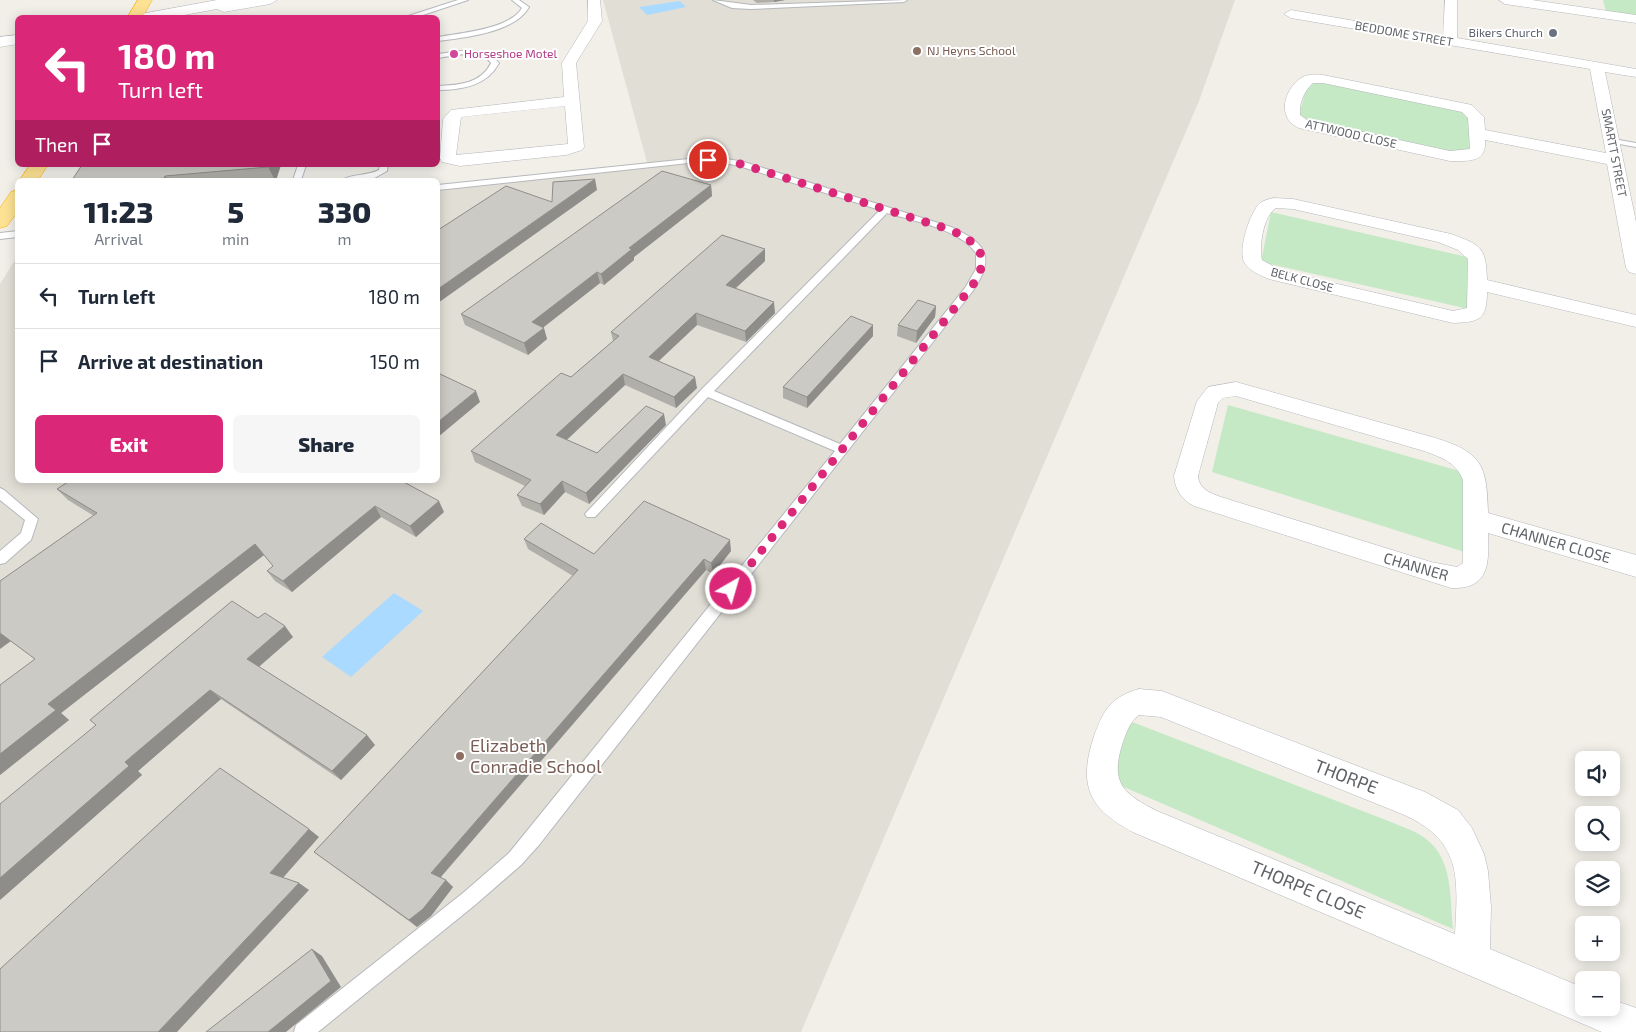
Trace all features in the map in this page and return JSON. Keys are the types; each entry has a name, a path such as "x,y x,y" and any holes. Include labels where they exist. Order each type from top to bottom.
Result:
{"highway":[{"path":"141,15 145,0"},
{"path":"143,15 157,0"},
{"path":"30,178 38,167"},
{"path":"0,222 15,200"}],"street":[{"path":"153,15 241,0"},
{"path":"189,15 270,0"},
{"path":"572,101 456,113 451,119 448,158 455,161 574,148 576,145 569,62 595,21 594,0"},
{"path":"1450,42 1451,0"},
{"path":"1505,0 1636,19"},
{"path":"1593,0 1596,14"},
{"name":"BEDDOME STREET","path":"1291,14 1636,74"},
{"path":"0,42 15,40"},
{"path":"0,47 15,44"},
{"name":"SMARTT STREET","path":"1597,67 1636,268"},
{"name":"ATTWOOD CLOSE","path":"1310,79 1323,80 1461,106 1474,113 1478,134 1479,147 1476,153 1468,156 1456,156 1305,125 1294,119 1292,113 1301,84 1310,79"},
{"path":"1478,134 1615,160"},
{"name":"BELK CLOSE","path":"1278,202 1293,204 1458,242 1471,249 1476,258 1477,284 1477,310 1469,316 1453,317 1276,274 1257,265 1253,260 1250,250 1265,208 1278,202"},
{"path":"1477,284 1636,321"},
{"name":"CHANNER","path":"1236,389 1432,445 1461,457 1472,470 1475,480 1477,520 1476,564 1466,577 1449,578 1202,500 1194,495 1186,483 1188,465 1208,401 1216,392 1236,389"},
{"name":"CHANNER CLOSE","path":"1477,520 1636,566"},
{"name":"THORPE","path":"1113,722 1125,707 1134,703 1162,704 1408,801 1440,817 1451,825 1460,836 1468,850 1472,866 1472,959"},
{"name":"THORPE CLOSE","path":"1113,722 1100,765 1100,775 1111,798 1127,812 1575,1002"},
{"path":"1608,1016 1636,1027"}],"lane":[{"path":"415,15 465,0"},
{"path":"440,39 499,26 517,18 524,12 526,7 515,0"},
{"path":"716,0 732,6 751,7 904,0"},
{"path":"440,56 477,53 490,56 495,63 488,74 478,80 454,88 440,88"},
{"path":"1611,140 1636,145"},
{"path":"303,1032 469,899 528,846 980,276 983,266 981,254 968,239 948,229 721,160 698,160 440,188"},
{"path":"362,178 377,176 383,171 384,167"},
{"path":"591,514 706,392 886,209"},
{"path":"0,236 15,234"},
{"path":"706,392 842,449"},
{"path":"0,493 32,519 26,536 0,559"}],"shaded area":[{"name":"Elizabeth Conradie School","path":"603,0 1235,0 1199,101 801,1032 0,1032 0,284 15,260 15,483 440,483 440,188 648,166"}],"green space":[{"path":"1603,0 1636,0 1636,17 1606,12"},
{"path":"1320,82 1448,106 1468,114 1470,148 1462,152 1450,152 1310,123 1300,116 1300,112 1307,85"},
{"path":"1271,212 1467,257 1469,309 1261,262"},
{"path":"1228,405 1470,474 1471,554 1212,472"},
{"path":"1127,720 1414,831 1422,836 1435,847 1446,868 1453,929 1110,781"}],"water":[{"path":"680,1 686,7 647,15 639,7"},
{"path":"394,593 423,611 351,677 322,657"}],"building":[{"path":"81,167 268,167 165,176 164,178 73,178"},
{"path":"662,171 711,185 629,248 632,249 601,274 597,272 532,322 544,328 524,343 461,314"},
{"path":"595,179 440,288 440,229 506,186 552,202 553,182"},
{"path":"722,235 765,249 726,285 774,302 745,331 696,313 649,357 695,377 674,397 623,374 556,435 597,453 646,406 664,414 586,493 562,481 540,504 517,495 531,480 471,451 561,373 571,377 619,336 611,332"},
{"path":"918,300 936,306 917,331 898,325"},
{"path":"851,316 873,325 807,397 783,387"},
{"path":"440,374 476,391 440,420"},
{"path":"66,483 406,483 439,501 410,526 375,506 283,581 267,571 273,566 255,544 48,704 56,710 0,754 0,685 35,659 0,633 0,581 97,513 57,489"},
{"path":"644,501 730,540 711,563 704,559 431,873 446,880 423,909 409,920 314,852 578,570 524,539 541,523 594,554"},
{"path":"232,601 258,618 265,613 285,626 247,659 367,735 332,771 210,690 125,762 129,766 0,878 0,804 96,725 90,720"},
{"path":"220,768 309,829 270,873 299,883 158,1032 0,1032 0,969"},
{"path":"312,949 331,981 268,1032 206,1032"}],"place":[{"name":"Bikers Church","path":"1553,33"},
{"name":"NJ Heyns School","path":"917,51"},
{"name":"Horseshoe Motel","path":"454,54"},
{"name":"Elizabeth Conradie School","path":"460,756"}],"route":[{"path":"708,160 731,161 948,229 968,239 975,246 981,254 983,266 980,276 731,589"}]}
